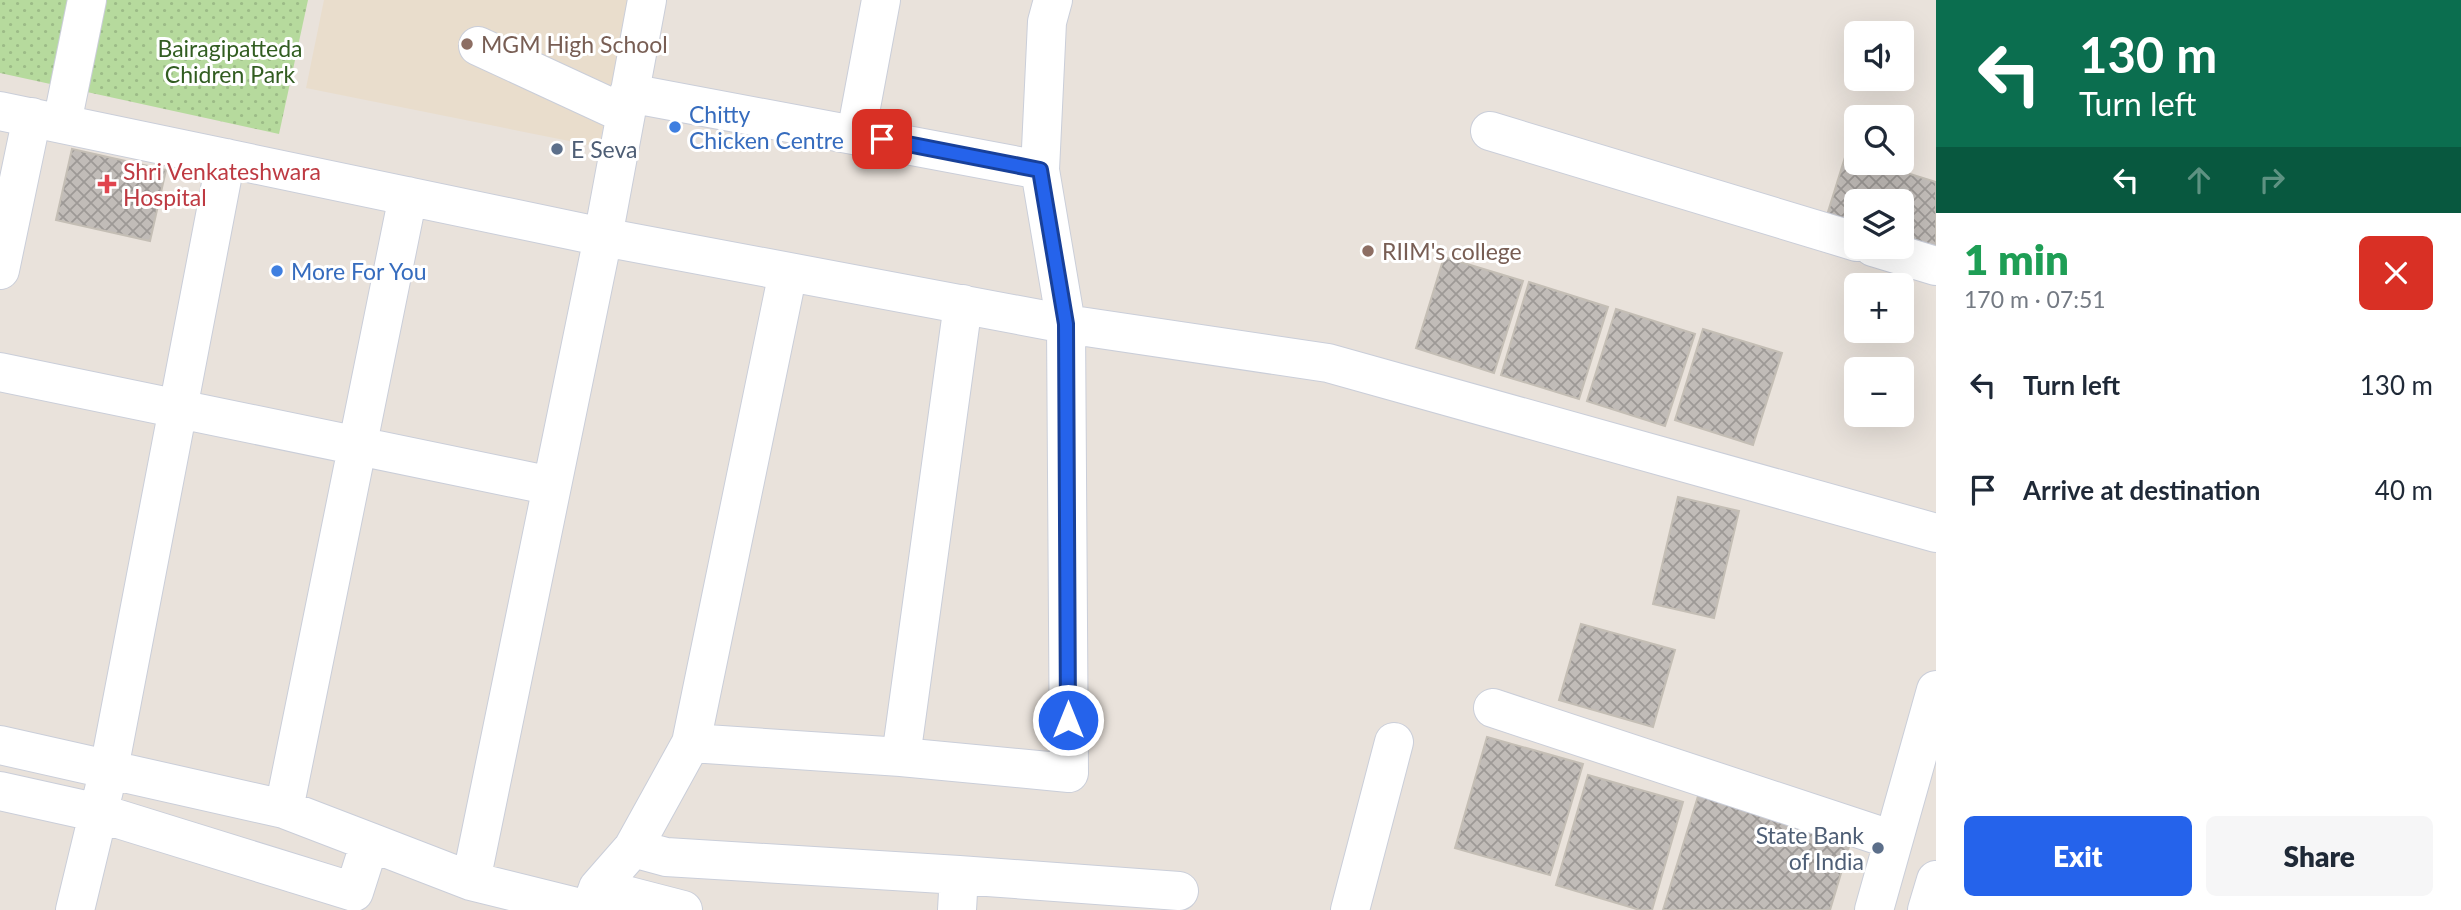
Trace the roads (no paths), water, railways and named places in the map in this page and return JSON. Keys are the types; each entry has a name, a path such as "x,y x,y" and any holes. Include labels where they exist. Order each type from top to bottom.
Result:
{"street":[{"path":"0,270 31,117 87,0"},
{"path":"471,881 603,237 647,0"},
{"path":"856,134 881,0"},
{"path":"691,743 901,757 1069,773 1066,324 1040,170 1048,22 1053,0"},
{"path":"478,46 627,104 856,134 1040,170"},
{"path":"31,117 603,237 1066,324 1328,363 1936,533"},
{"path":"1490,131 1844,238"},
{"path":"75,910 109,769 226,158"},
{"path":"284,809 408,196"},
{"path":"1913,259 1936,266"},
{"path":"592,903 633,848 691,743 789,272"},
{"path":"901,757 963,304"},
{"path":"0,372 552,486"},
{"path":"1874,910 1936,690"},
{"path":"1493,708 1893,840"},
{"path":"1350,910 1394,742"},
{"path":"0,745 284,809 471,881 592,903 683,910"},
{"path":"0,791 99,813 339,899 354,892 370,842"},
{"path":"633,848 666,857 958,892 1058,897 1161,897"},
{"path":"1927,910 1936,880"}],"place":[{"name":"MGM High School","path":"467,44"},
{"name":"Chitty Chicken Centre","path":"675,127"},
{"name":"E Seva","path":"557,149"},
{"name":"Shri Venkateshwara Hospital","path":"107,184"},
{"name":"RIIM's college","path":"1368,251"},
{"name":"More For You","path":"277,271"},
{"name":"State Bank of India","path":"1878,848"}],"park label":[{"name":"Bairagipatteda Chidren Park","path":"230,61"}]}
